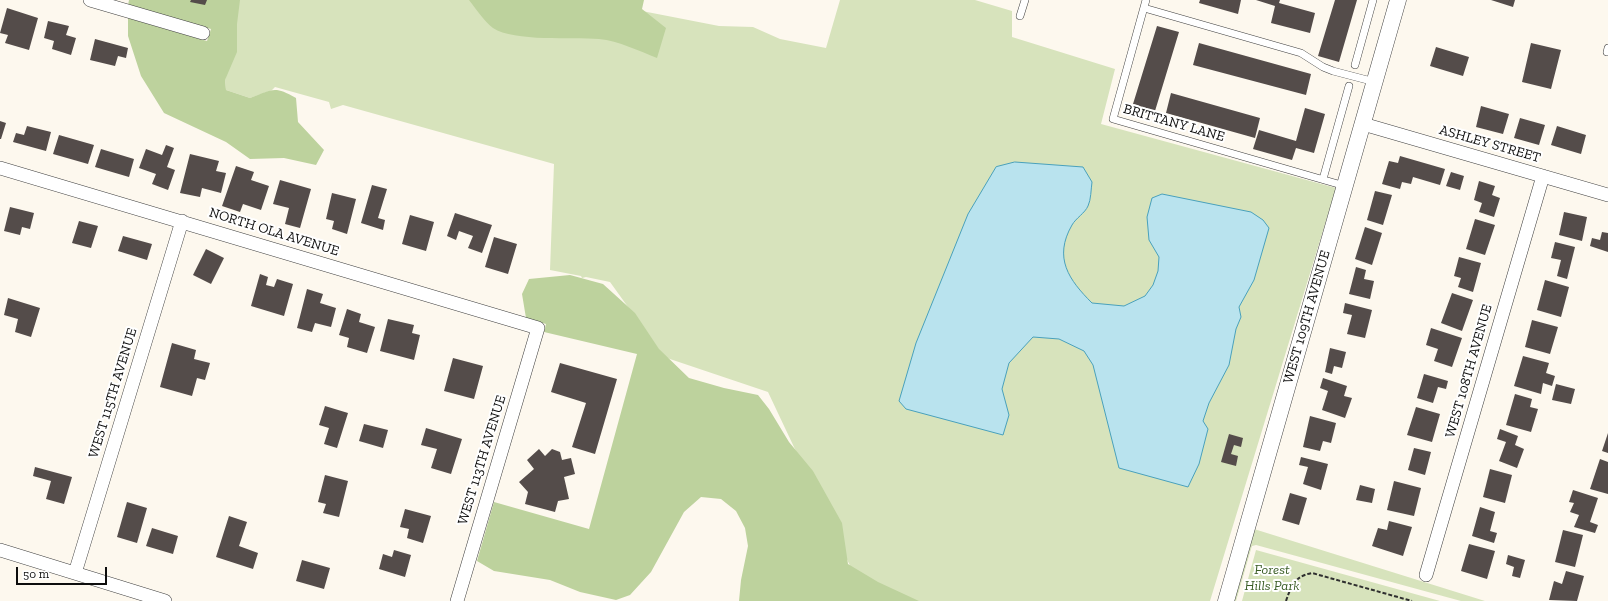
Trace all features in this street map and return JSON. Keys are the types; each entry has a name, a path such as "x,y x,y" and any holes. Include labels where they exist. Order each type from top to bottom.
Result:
{"street":[{"path":"90,0 202,33"},
{"name":"WEST 109TH AVENUE","path":"1226,601 1376,82 1398,0"},
{"name":"ASHLEY STREET","path":"1363,124 1608,195"},
{"name":"NORTH OLA AVENUE","path":"0,168 538,328"},
{"name":"WEST 108TH AVENUE","path":"1426,575 1543,176"},
{"name":"WEST 115TH AVENUE","path":"75,573 182,221"},
{"name":"WEST 113TH AVENUE","path":"457,601 538,328"},
{"path":"0,550 75,573 143,598 165,601"}],"lane":[{"path":"1020,16 1025,0"},
{"name":"BRITTANY LANE","path":"1146,0 1113,118 1345,186"},
{"path":"1355,65 1373,0"},
{"path":"1144,8 1301,53 1323,67 1333,71 1376,82"},
{"path":"1322,180 1349,86"}],"path":[{"path":"1286,601 1294,582 1298,577 1312,573 1412,601"}],"green space":[{"path":"129,0 240,0 237,24 237,52 225,80 226,90 250,98 269,91 278,90 296,98 298,122 324,150 316,165 284,158 250,159 226,142 164,113 141,76 128,36 128,18 207,41 211,29 128,5"},
{"path":"235,0 642,0 642,11 719,26 753,27 780,39 826,48 840,0 975,0 1012,11 1012,37 1115,69 1101,124 1336,188 1210,601 913,601 853,572 768,392 664,357 610,282 586,277 582,278 581,276 550,270 554,164 343,105 331,109 329,102 275,87 272,90 250,98 226,90 225,80"},
{"path":"469,0 644,0 642,9 666,28 657,58 606,40 529,37 503,32 493,28 480,15"},
{"path":"570,275 603,284 635,313 659,349 689,378 724,388 758,395 769,409 789,442 813,471 842,523 848,564 878,582 919,601 739,601 741,580 748,546 745,528 736,511 721,499 701,497 684,512 651,572 630,595 616,600 580,592 550,580 494,571 477,561 494,502 589,529 637,354 544,332 546,324 526,318 522,294 529,279"},
{"path":"1254,529 1485,601 1461,601 1256,545 1252,546 1236,601 1233,601"},
{"name":"Forest Hills Park","path":"1256,550 1440,601 1242,601"}],"water":[{"path":"1015,162 1083,167 1092,182 1088,206 1072,225 1066,237 1064,258 1066,268 1076,286 1092,303 1124,306 1145,296 1153,285 1158,271 1159,257 1149,240 1147,217 1152,198 1162,194 1251,212 1263,220 1269,228 1254,280 1239,307 1241,317 1236,329 1229,365 1209,403 1203,421 1208,429 1199,464 1188,487 1119,468 1093,365 1084,351 1059,339 1033,337 1009,363 1002,389 1009,415 1003,435 906,409 899,401 916,343 968,214 996,167"}],"building":[{"path":"191,0 207,0 205,5 190,2"},
{"path":"1200,0 1241,0 1238,14 1199,3"},
{"path":"1256,0 1280,0 1279,3 1315,13 1310,33 1271,23 1275,6"},
{"path":"1335,0 1357,0 1339,62 1318,56"},
{"path":"1491,0 1515,0 1513,7"},
{"path":"7,8 38,18 29,50 5,43 8,35 0,33"},
{"path":"48,21 69,26 66,35 76,38 71,55 52,49 54,41 44,38"},
{"path":"1157,26 1179,32 1155,111 1133,104"},
{"path":"95,39 128,48 126,58 118,56 115,66 90,60"},
{"path":"1199,43 1311,74 1306,95 1193,65"},
{"path":"1531,43 1561,50 1551,89 1522,82"},
{"path":"1436,47 1469,57 1463,76 1430,66"},
{"path":"1171,93 1260,118 1255,138 1166,113"},
{"path":"1481,106 1509,114 1503,134 1476,127"},
{"path":"1305,108 1325,114 1314,153 1296,148 1292,160 1253,149 1259,130 1296,141"},
{"path":"1520,118 1545,125 1539,145 1514,138"},
{"path":"0,121 6,123 1,139 0,139"},
{"path":"27,126 51,132 46,151 13,142 16,133 24,135"},
{"path":"1557,126 1586,135 1581,154 1551,145"},
{"path":"59,135 94,145 88,164 53,154"},
{"path":"166,145 174,148 167,167 175,170 168,190 152,184 156,174 139,168 146,149 162,155"},
{"path":"101,149 134,159 129,177 95,167"},
{"path":"190,154 219,161 216,171 226,173 221,193 202,188 200,197 180,193"},
{"path":"1400,156 1445,169 1440,185 1413,177 1411,184 1402,182 1400,189 1382,184 1389,161 1398,163"},
{"path":"236,166 254,172 251,180 269,186 261,210 243,204 240,212 222,206"},
{"path":"1451,172 1464,176 1460,190 1446,186"},
{"path":"280,180 311,189 300,228 285,224 289,208 273,204"},
{"path":"1479,181 1495,186 1492,195 1500,198 1494,217 1479,212 1482,203 1474,200"},
{"path":"372,185 387,189 378,218 385,220 383,230 361,223"},
{"path":"1375,191 1392,195 1383,225 1367,220"},
{"path":"332,193 356,199 347,234 332,229 334,221 326,219"},
{"path":"10,207 34,213 30,229 22,227 20,235 4,231"},
{"path":"1564,212 1587,217 1582,241 1559,235"},
{"path":"455,213 492,225 482,253 468,248 473,236 459,231 456,240 447,236"},
{"path":"410,215 434,222 426,251 402,244"},
{"path":"1475,219 1495,225 1485,255 1466,249"},
{"path":"79,221 98,226 91,248 72,243"},
{"path":"1365,227 1382,233 1372,265 1355,259"},
{"path":"1602,232 1608,233 1608,252 1590,246 1592,238 1600,240"},
{"path":"123,236 152,244 147,260 118,251"},
{"path":"494,237 517,244 508,274 485,267"},
{"path":"1555,242 1575,247 1567,279 1557,276 1561,260 1551,258"},
{"path":"206,249 224,258 211,284 193,275"},
{"path":"1459,257 1481,263 1473,292 1458,287 1461,278 1454,276"},
{"path":"1356,267 1366,270 1364,279 1374,281 1370,299 1349,294"},
{"path":"260,274 268,277 266,285 274,287 277,279 293,284 284,316 251,306"},
{"path":"1545,280 1569,287 1561,317 1537,310"},
{"path":"307,289 323,294 320,303 336,308 331,327 315,323 312,332 297,328"},
{"path":"1452,293 1473,300 1462,331 1441,323"},
{"path":"8,298 40,308 31,337 15,332 18,319 4,315"},
{"path":"1345,303 1372,310 1365,338 1347,334 1352,315 1343,313"},
{"path":"347,309 361,314 359,322 375,327 367,353 347,347 349,338 339,335"},
{"path":"388,319 414,325 412,333 420,335 414,360 380,351"},
{"path":"1532,320 1558,327 1550,354 1525,347"},
{"path":"1431,328 1462,338 1452,367 1434,361 1438,349 1426,345"},
{"path":"172,343 196,350 194,359 210,363 205,380 197,378 192,396 160,387"},
{"path":"1330,348 1346,352 1342,368 1334,366 1332,374 1325,372"},
{"path":"1523,356 1549,363 1546,373 1555,376 1552,386 1543,383 1541,394 1514,386"},
{"path":"453,358 483,366 474,399 444,391"},
{"path":"560,363 617,379 595,454 572,447 586,403 551,392"},
{"path":"1424,374 1448,381 1446,389 1438,387 1433,403 1417,398"},
{"path":"1323,378 1347,386 1344,396 1352,398 1345,418 1322,410 1328,391 1320,388"},
{"path":"1556,384 1575,389 1571,404 1552,400"},
{"path":"1515,394 1532,399 1530,407 1538,409 1531,432 1506,425"},
{"path":"325,406 348,413 337,448 324,444 329,428 319,425"},
{"path":"1416,407 1440,414 1432,442 1407,435"},
{"path":"1310,416 1336,423 1331,443 1323,441 1320,451 1303,447"},
{"path":"364,424 388,430 383,448 359,441"},
{"path":"426,428 462,439 451,474 431,468 437,449 421,445"},
{"path":"1500,429 1518,436 1515,445 1524,449 1517,468 1499,461 1506,442 1497,439"},
{"path":"1608,433 1608,453 1602,451"},
{"path":"1229,434 1243,438 1241,447 1234,445 1231,454 1238,456 1236,466 1221,462"},
{"path":"1414,448 1431,452 1425,475 1408,470"},
{"path":"539,449 545,456 552,449 560,452 562,460 571,458 575,474 564,477 569,499 558,501 555,512 525,504 528,492 519,482 534,469 527,460"},
{"path":"1301,457 1328,464 1321,490 1303,484 1308,467 1299,465"},
{"path":"1600,459 1608,462 1608,494 1590,489"},
{"path":"35,467 72,477 64,504 46,499 51,481 33,476"},
{"path":"1490,469 1512,475 1505,503 1483,497"},
{"path":"325,475 348,481 339,517 323,513 326,504 318,502"},
{"path":"1394,481 1421,488 1414,516 1387,510"},
{"path":"1360,485 1375,489 1372,503 1356,500"},
{"path":"1573,490 1598,498 1590,522 1598,525 1595,533 1574,527 1579,515 1570,512 1574,503 1569,502"},
{"path":"1290,493 1307,498 1299,525 1282,520"},
{"path":"127,502 147,508 137,543 117,537"},
{"path":"1480,507 1495,512 1490,531 1497,533 1494,543 1472,536"},
{"path":"405,509 431,516 423,543 407,538 409,529 400,527"},
{"path":"229,516 247,522 239,546 258,553 253,569 216,557"},
{"path":"1389,521 1412,527 1403,556 1372,546 1378,528 1387,530"},
{"path":"152,528 178,536 173,554 146,546"},
{"path":"1563,530 1583,535 1575,567 1555,562"},
{"path":"1469,544 1495,551 1487,579 1461,571"},
{"path":"394,550 411,555 405,577 379,569 383,554 392,557"},
{"path":"1508,555 1525,560 1520,578 1512,576 1514,567 1506,564"},
{"path":"302,560 330,568 324,589 296,581"},
{"path":"1566,571 1584,576 1577,601 1549,600 1554,581 1562,584"}]}
